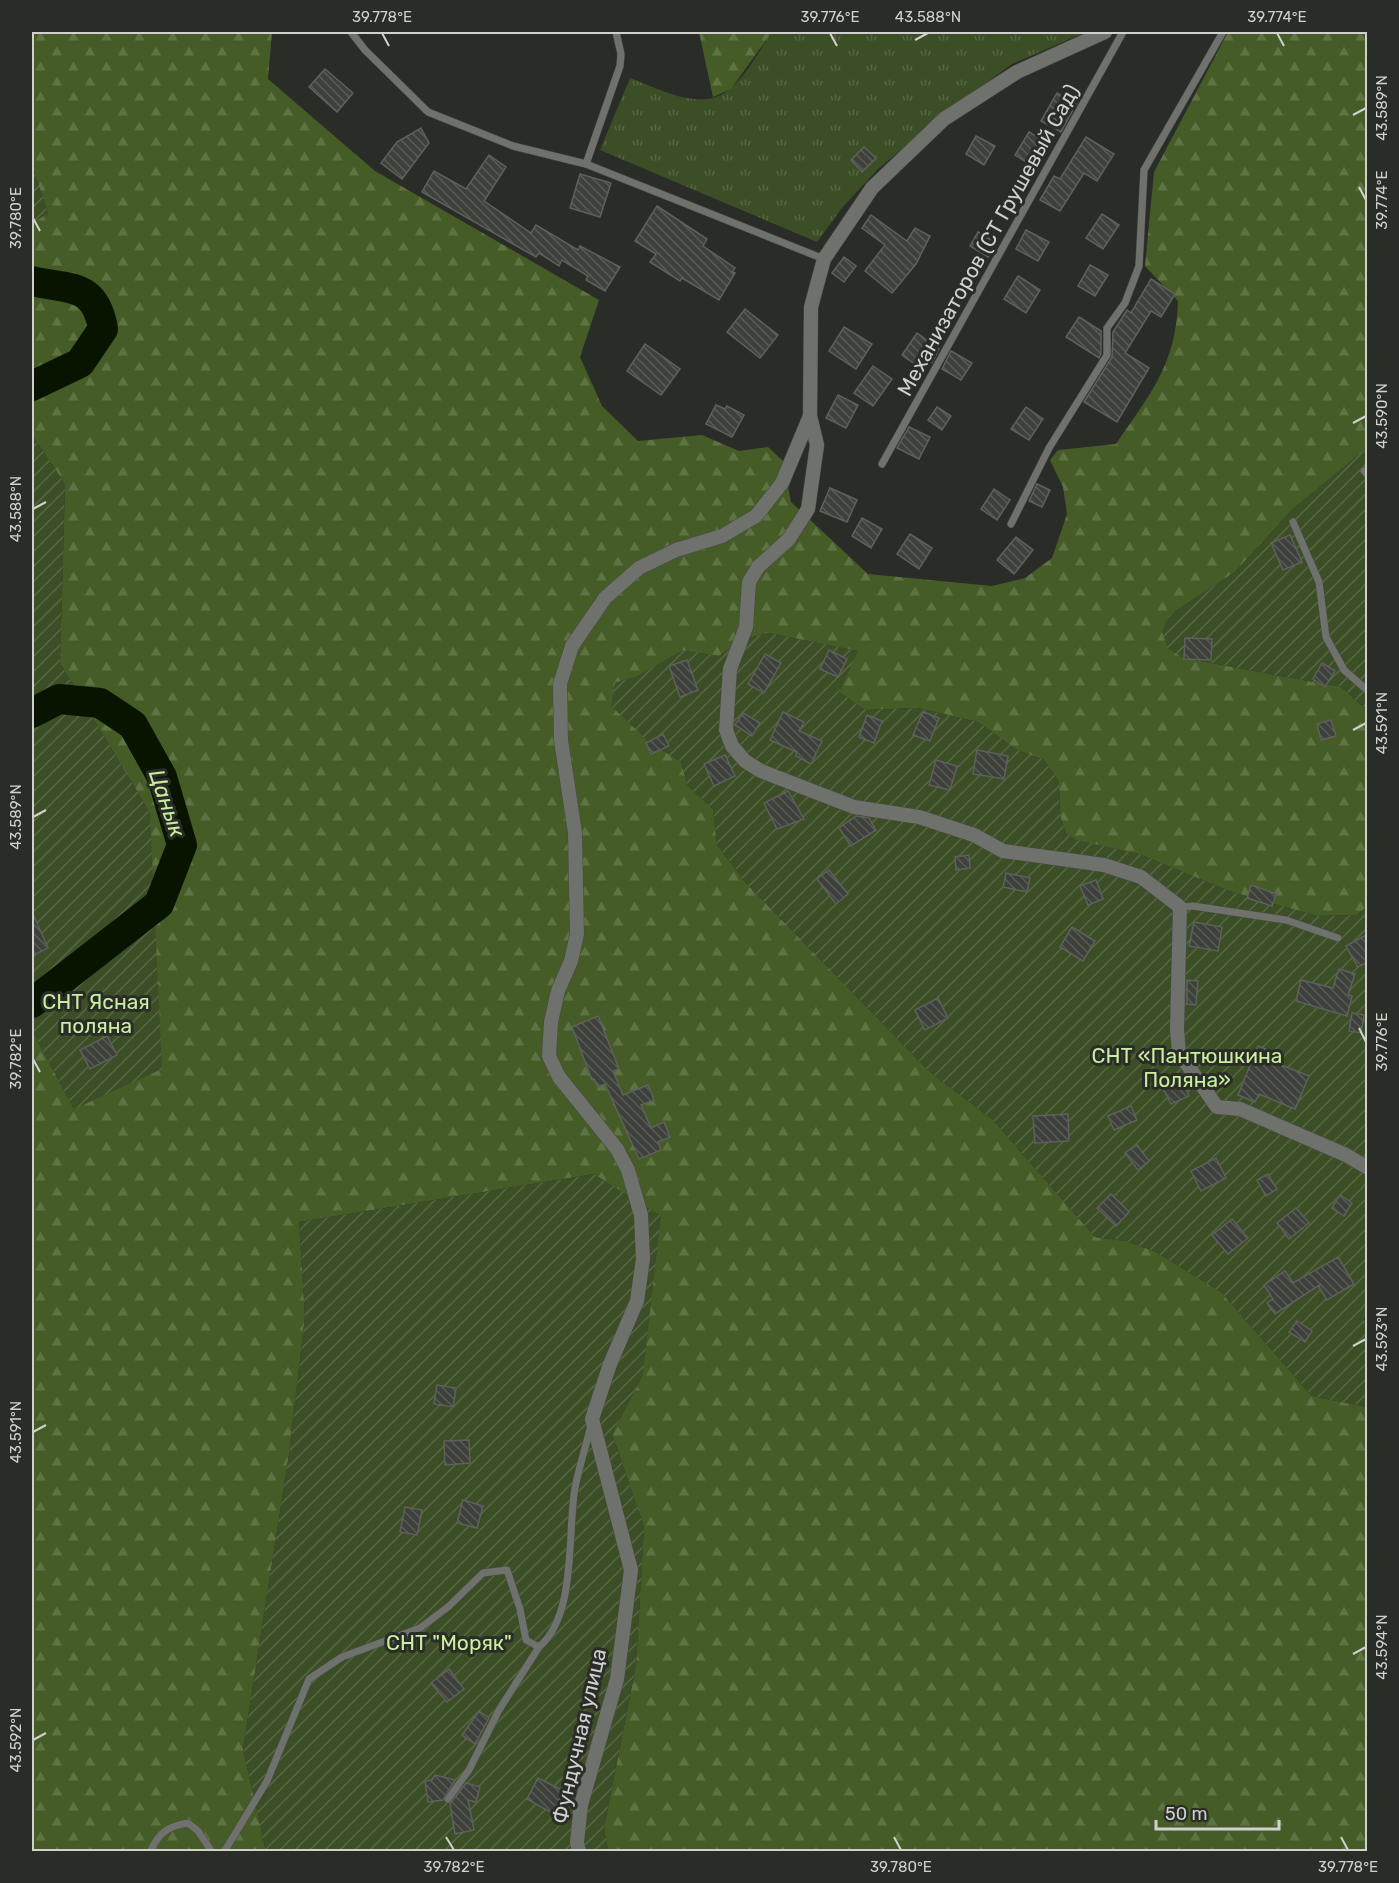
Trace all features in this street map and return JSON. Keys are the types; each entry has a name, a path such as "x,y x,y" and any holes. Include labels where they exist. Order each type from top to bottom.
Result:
{"street":[{"path":"1105,32 1017,72 944,119 872,188 824,259 811,307 810,416 817,446 808,509 789,539 758,567 749,582 746,627 730,669 726,702 726,730 732,746 745,761 761,771 854,807 919,817 974,835 1003,851 1104,865 1141,877 1180,907 1177,1029 1179,1053 1191,1074 1216,1107 1240,1109 1346,1155 1368,1168"},
{"path":"592,1419 610,1364 637,1301 643,1260 641,1215 628,1170 616,1149 559,1077 549,1056 551,1022 558,991 571,961 577,934 575,833 561,740 560,684 572,646 606,598 639,567 676,550 722,536 756,516 782,483 810,416"},
{"name":"Фундучная улица","path":"579,1851 577,1842 581,1805 617,1679 631,1570 592,1419"}],"lane":[{"path":"351,32 365,50 428,111 513,146 586,164 824,259"},
{"path":"586,164 620,66 621,54 616,32"},
{"name":"Механизаторов (СТ Грушевый Сад)","path":"882,464 1123,32"},
{"path":"1011,524 1049,448 1107,355 1107,328 1125,303 1139,266 1144,170 1223,32"},
{"path":"1293,522 1319,582 1326,637 1344,670 1368,691"},
{"path":"1180,907 1193,906 1286,920 1338,938"},
{"path":"448,1799 469,1770 499,1710 539,1647 550,1638 558,1620 571,1549 575,1489 592,1419"},
{"path":"224,1851 267,1781 309,1679 342,1657 420,1628 448,1607 483,1573 507,1570 526,1640 539,1647"},
{"path":"150,1851 160,1833 174,1825 188,1823 198,1831 212,1851"}],"green space":[{"path":"32,32 272,32 268,79 375,171 599,300 580,357 602,406 638,441 702,435 739,451 768,447 783,461 791,502 868,574 992,586 1025,578 1052,558 1067,514 1063,487 1050,460 1058,450 1116,444 1159,378 1172,343 1178,301 1145,266 1154,172 1228,32 1367,32 1367,448 1292,510 1235,572 1168,616 1184,658 1341,687 1367,710 1367,907 1357,915 1317,916 1229,891 1139,854 1076,841 1066,833 1060,816 1059,782 1044,760 1017,750 978,722 918,708 865,710 839,692 857,651 769,633 744,639 719,656 683,651 636,677 615,683 648,741 681,762 688,786 713,809 717,845 745,882 930,1072 993,1120 1095,1237 1126,1241 1154,1251 1221,1292 1312,1396 1367,1407 1367,1851 608,1851 604,1828 636,1665 644,1527 612,1434 643,1374 594,1174 299,1222 305,1316 289,1454 243,1749 266,1851 32,1851 32,1030 74,1109 150,813 60,663 65,484 32,435 32,223 48,213 32,166"},
{"path":"699,32 772,32 731,89 713,97"},
{"path":"772,32 1086,32 1012,64 940,117 878,169 842,208 817,242 600,150 630,78 681,97 708,99 731,88 753,61"},
{"path":"32,166 48,213 32,223"},
{"name":"СНТ Ясная поляна","path":"32,435 65,484 60,663 150,813 162,1069 74,1109 32,1030"},
{"path":"1367,448 1367,710 1341,687 1184,658 1168,649 1162,632 1168,616 1235,572 1292,510"},
{"name":"СНТ «Пантюшкина Поляна»","path":"769,633 858,651 839,692 865,710 918,708 978,722 1017,750 1044,760 1059,782 1060,816 1066,833 1076,840 1139,854 1229,891 1317,916 1357,915 1367,907 1368,1309 1364,1319 1368,1330 1367,1407 1312,1396 1221,1292 1154,1251 1126,1241 1095,1237 993,1120 930,1072 745,882 717,845 713,809 688,786 681,762 648,741 611,706 615,683 636,677 683,650 719,656 744,639"},
{"name":"СНТ \"Моряк\"","path":"594,1174 661,1216 643,1374 612,1434 644,1527 636,1665 604,1828 608,1851 266,1851 243,1749 289,1454 305,1316 299,1222"}],"building":[{"path":"325,69 353,93 337,112 309,87"},
{"path":"1057,93 1076,104 1061,132 1041,121"},
{"path":"421,128 429,143 402,179 381,163 397,142"},
{"path":"1029,132 1041,139 1036,148 1043,152 1034,167 1015,155"},
{"path":"976,136 995,146 984,165 966,154"},
{"path":"1086,137 1114,154 1097,181 1084,173 1060,211 1040,200 1054,176 1060,179"},
{"path":"864,147 876,158 862,172 851,160"},
{"path":"489,155 506,167 484,201 531,233 536,225 578,250 580,246 620,267 605,291 586,280 588,276 562,260 559,266 539,253 536,257 422,192 434,171 466,189"},
{"path":"580,174 611,183 600,217 570,208"},
{"path":"657,206 707,239 703,246 735,268 732,272 735,273 719,300 682,278 680,281 650,262 656,254 635,241"},
{"path":"1102,214 1119,225 1103,249 1086,238"},
{"path":"871,215 907,241 915,228 930,236 916,264 892,293 865,271 885,245 862,228"},
{"path":"1026,230 1049,242 1038,261 1016,249"},
{"path":"978,232 997,243 988,257 970,246"},
{"path":"844,257 856,266 844,282 832,273"},
{"path":"1090,265 1108,275 1095,296 1078,286"},
{"path":"1018,276 1040,290 1026,313 1004,299"},
{"path":"1151,279 1175,294 1161,317 1151,311 1125,353 1149,368 1117,422 1084,402 1112,357 1113,332 1127,310 1131,313"},
{"path":"745,309 778,335 760,358 727,332"},
{"path":"1079,317 1101,331 1099,358 1066,337"},
{"path":"844,327 872,344 856,369 829,351"},
{"path":"917,333 939,349 932,363 925,358 919,367 902,355"},
{"path":"645,344 680,369 661,395 627,371"},
{"path":"951,351 972,363 961,380 942,369"},
{"path":"873,366 892,379 873,406 854,393"},
{"path":"838,395 858,405 846,428 826,418"},
{"path":"716,405 725,409 727,406 744,415 732,437 706,424"},
{"path":"937,407 951,416 942,430 928,420"},
{"path":"1026,407 1043,419 1029,440 1011,429"},
{"path":"909,427 930,437 919,459 897,448"},
{"path":"1037,484 1050,490 1042,507 1029,501"},
{"path":"830,488 857,500 847,522 820,511"},
{"path":"994,489 1010,500 997,520 981,509"},
{"path":"862,518 882,529 871,548 852,536"},
{"path":"910,534 932,548 919,569 897,554"},
{"path":"1290,535 1302,562 1283,570 1271,543"},
{"path":"1016,537 1033,550 1014,574 997,560"},
{"path":"1185,638 1212,639 1211,660 1184,659"},
{"path":"829,650 847,659 838,677 820,669"},
{"path":"765,654 781,663 764,693 748,684"},
{"path":"687,660 698,690 680,697 669,666"},
{"path":"1322,663 1335,671 1325,687 1313,679"},
{"path":"783,712 804,722 799,731 822,741 811,764 796,756 797,752 770,740"},
{"path":"923,712 939,718 930,741 913,735"},
{"path":"743,713 760,723 752,736 735,725"},
{"path":"867,715 882,721 874,743 859,737"},
{"path":"1331,720 1336,736 1321,740 1317,724"},
{"path":"663,734 669,746 651,754 646,743"},
{"path":"977,750 1008,756 1004,779 973,774"},
{"path":"725,755 735,776 714,786 704,764"},
{"path":"936,760 957,766 950,790 929,785"},
{"path":"788,791 804,819 777,829 764,803"},
{"path":"856,816 869,818 876,830 851,846 839,828"},
{"path":"969,855 970,868 956,870 955,857"},
{"path":"829,870 848,894 836,904 817,879"},
{"path":"1006,873 1030,878 1027,892 1003,887"},
{"path":"1096,880 1103,899 1088,905 1080,886"},
{"path":"1251,885 1276,894 1272,906 1247,898"},
{"path":"32,912 48,948 32,956"},
{"path":"1194,922 1222,927 1218,951 1189,946"},
{"path":"1072,927 1095,941 1083,961 1060,947"},
{"path":"1368,934 1368,962 1358,967 1346,946"},
{"path":"1339,969 1355,974 1348,995 1352,996 1347,1016 1296,1001 1301,980 1333,988"},
{"path":"1187,980 1198,981 1196,1005 1187,1004"},
{"path":"938,998 948,1018 925,1030 915,1010"},
{"path":"1352,1013 1364,1015 1361,1033 1349,1031"},
{"path":"598,1016 619,1069 613,1071 623,1095 648,1085 654,1100 641,1105 651,1128 664,1122 670,1137 658,1142 661,1150 639,1159 605,1084 598,1087 594,1079 592,1080 572,1027"},
{"path":"107,1036 117,1055 90,1069 80,1050"},
{"path":"1258,1046 1275,1053 1271,1061 1309,1076 1295,1109 1259,1094 1255,1102 1238,1095"},
{"path":"1181,1079 1189,1096 1171,1104 1163,1088"},
{"path":"1131,1106 1137,1120 1114,1130 1108,1116"},
{"path":"1068,1114 1069,1141 1035,1143 1033,1116"},
{"path":"1137,1145 1149,1161 1138,1170 1125,1153"},
{"path":"1216,1158 1226,1178 1201,1191 1191,1171"},
{"path":"1268,1174 1277,1189 1266,1196 1257,1180"},
{"path":"1111,1194 1129,1212 1116,1226 1097,1208"},
{"path":"1340,1195 1352,1203 1344,1216 1332,1208"},
{"path":"1296,1208 1309,1223 1289,1239 1277,1223"},
{"path":"1232,1219 1248,1238 1228,1254 1212,1235"},
{"path":"1338,1257 1354,1284 1327,1300 1319,1287 1321,1284 1275,1314 1267,1303 1273,1299 1264,1285 1285,1271 1293,1283"},
{"path":"1297,1321 1312,1331 1305,1342 1289,1332"},
{"path":"437,1385 456,1388 453,1407 434,1404"},
{"path":"469,1440 470,1463 445,1465 444,1441"},
{"path":"463,1500 483,1506 477,1528 457,1523"},
{"path":"405,1507 422,1510 417,1535 400,1532"},
{"path":"449,1669 464,1689 447,1702 431,1683"},
{"path":"479,1711 489,1718 475,1744 462,1735"},
{"path":"435,1775 455,1780 443,1800 428,1802 425,1781 432,1780"},
{"path":"538,1778 564,1791 552,1813 527,1799"},
{"path":"466,1783 480,1787 476,1802 468,1800 474,1830 455,1834 450,1804"}],"waterway":[{"name":"Цанык","path":"32,281 68,287 87,295 94,303 103,329 80,363 32,386"},
{"name":"Цанык","path":"32,713 59,699 100,703 133,725 162,777 182,845 159,904 32,1003"}]}
